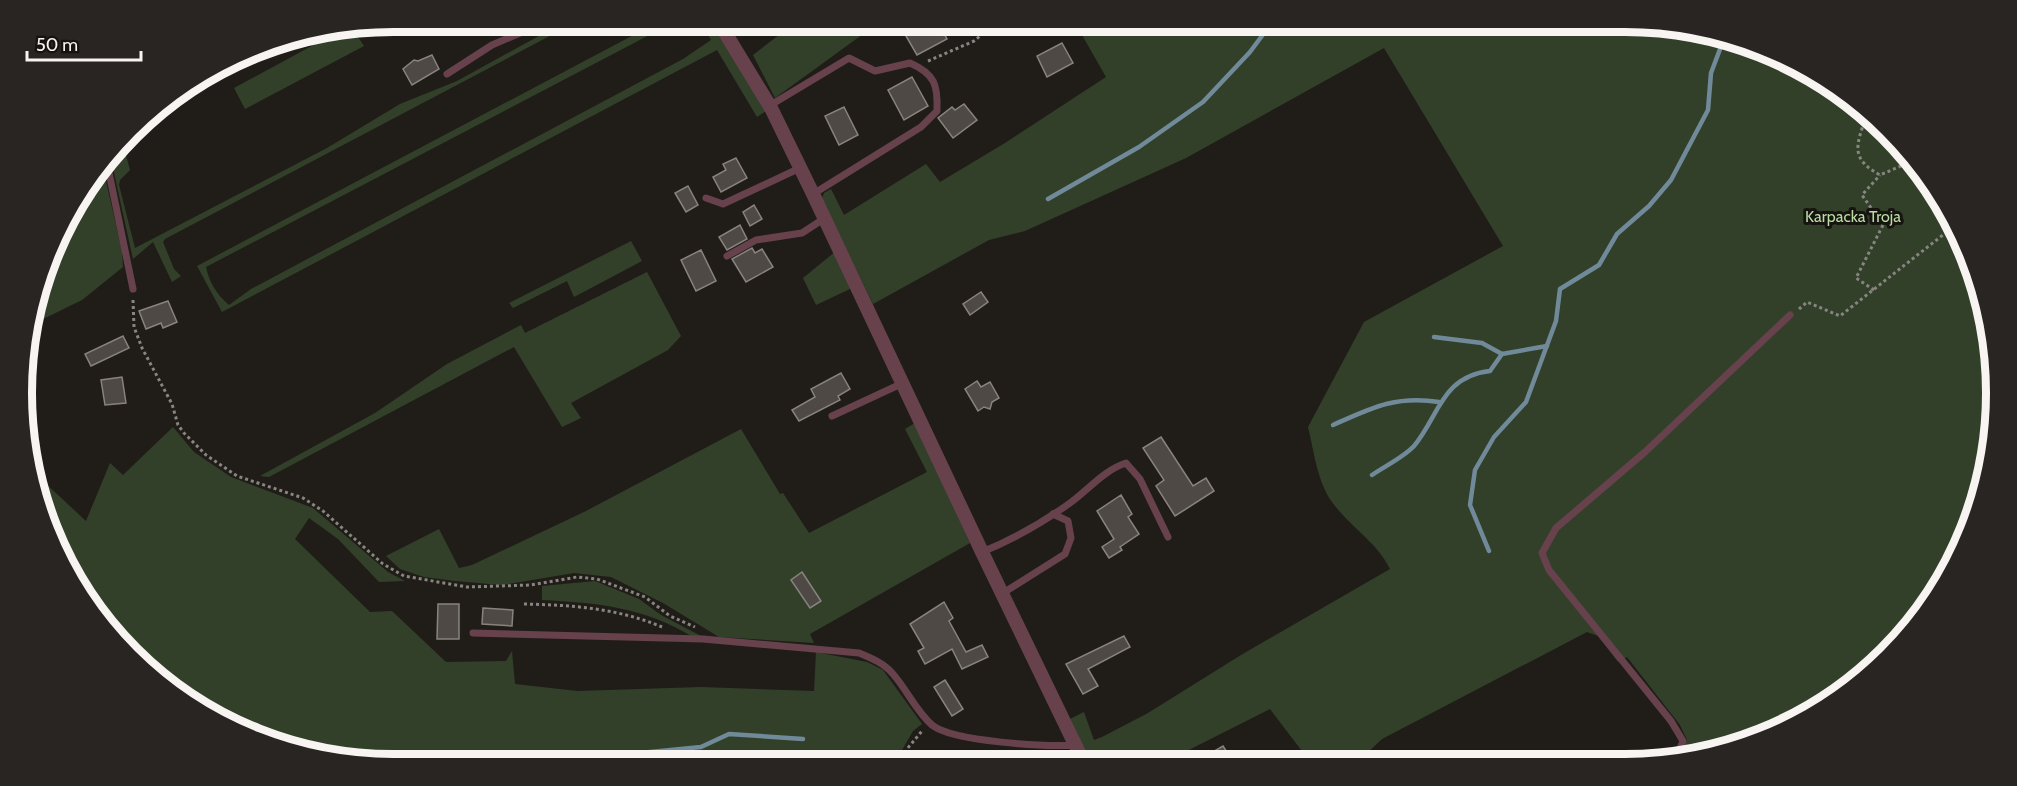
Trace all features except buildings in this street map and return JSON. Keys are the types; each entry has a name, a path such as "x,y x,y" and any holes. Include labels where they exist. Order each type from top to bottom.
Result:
{"street":[{"path":"725,32 770,106 825,218 981,552 1080,754"}],"lane":[{"path":"447,74 492,45 522,32"},
{"path":"770,106 849,58 875,71 910,63 927,72 938,90 937,111 921,127 813,194"},
{"path":"706,198 723,204 800,168"},
{"path":"108,170 133,289"},
{"path":"727,256 756,240 802,233 825,218"},
{"path":"1679,750 1683,741 1671,722 1549,570 1542,553 1556,528 1645,452 1790,315"},
{"path":"832,416 903,383"},
{"path":"981,552 1019,537 1115,466 1126,463 1140,479 1168,537"},
{"path":"1003,593 1065,554 1071,538 1068,521 1053,514"},
{"path":"473,633 712,640 859,652 879,662 893,673 919,711 935,727 963,737 1059,746 1076,745"}],"path":[{"path":"917,66 974,41 985,32"},
{"path":"1864,123 1857,149 1859,157 1867,168 1880,175"},
{"path":"1874,290 1856,278 1882,225 1862,195 1880,175 1904,165"},
{"path":"1790,315 1807,302 1840,316 1947,232"},
{"path":"133,289 134,327 142,348 172,404 178,425 219,465 257,485 303,498 322,511 383,564 404,576 440,584 488,588 531,585 577,577 597,579 645,597 712,640"},
{"path":"524,604 577,605 618,612 691,639"},
{"path":"904,754 919,732 935,727"}],"green space":[{"path":"546,32 557,32 165,239 163,242 174,269 181,276 172,282 153,242 133,259 112,165 125,151 130,170 120,180 119,185 135,248 327,148 400,104 457,81"},
{"path":"639,32 655,32 206,267 214,288 229,305 251,289 683,59 711,40 706,32 721,32 766,111 757,117 717,50 222,312 197,266"},
{"path":"783,32 866,32 775,98 753,55"},
{"name":"Karpacka Troja","path":"1080,32 1648,32 1695,38 1740,51 1784,69 1825,92 1880,137 1925,192 1958,255 1979,322 1986,393 1979,464 1958,531 1925,594 1880,649 1825,694 1762,727 1695,748 1683,750 1687,740 1680,725 1627,657 1618,662 1598,636 1587,632 1382,739 1366,754 1304,754 1270,709 1181,754 1086,754 1070,719 1084,712 1094,740 1102,737 1148,713 1241,655 1390,569 1378,551 1339,511 1327,494 1317,466 1308,427 1364,322 1503,246 1384,48 1186,158 1025,231 989,240 873,304 822,198 824,193 831,189 844,215 926,164 940,182 1106,77"},
{"path":"356,34 364,46 245,109 234,88 319,42 318,39 322,38"},
{"path":"105,175 122,251 123,267 82,300 38,322 59,255 80,212"},
{"path":"631,241 642,261 574,297 567,281 513,308 509,303"},
{"path":"836,251 852,288 816,305 803,278"},
{"path":"647,272 681,336 668,350 571,403 581,418 562,427 514,347 269,477 260,476 375,413 447,364 521,325 525,333"},
{"path":"915,423 970,543 810,634 814,643 719,637 663,603 611,577 574,573 502,585 455,581 424,577 400,569 386,556 439,529 459,568 472,565 586,511 741,429 780,494 783,493 809,533 927,472 905,429"},
{"path":"173,427 194,452 231,477 313,508 388,572 405,581 379,582 338,539 309,518 295,539 370,612 392,611 446,662 506,661 512,651 515,684 577,691 701,687 814,691 816,652 867,662 883,670 922,724 913,731 900,754 369,754 322,748 299,742 255,727 192,694 137,649 92,594 59,531 42,480 86,521 110,463 123,475"},
{"path":"595,581 639,599 661,615 703,637 693,637 657,619 620,608 542,600 542,586"}],"waterway":[{"path":"1048,199 1139,147 1203,102 1250,52 1265,32"},
{"path":"1489,551 1470,505 1475,470 1494,437 1526,402 1556,321 1560,289 1599,265 1617,234 1649,206 1671,180 1708,110 1711,73 1722,45"},
{"path":"1434,337 1482,343 1502,354"},
{"path":"1372,475 1400,458 1414,446 1443,399 1461,381 1474,374 1490,371 1502,354 1547,346"},
{"path":"1333,425 1384,404 1410,400 1439,402"},
{"path":"630,754 701,747 729,734 803,739"}]}
